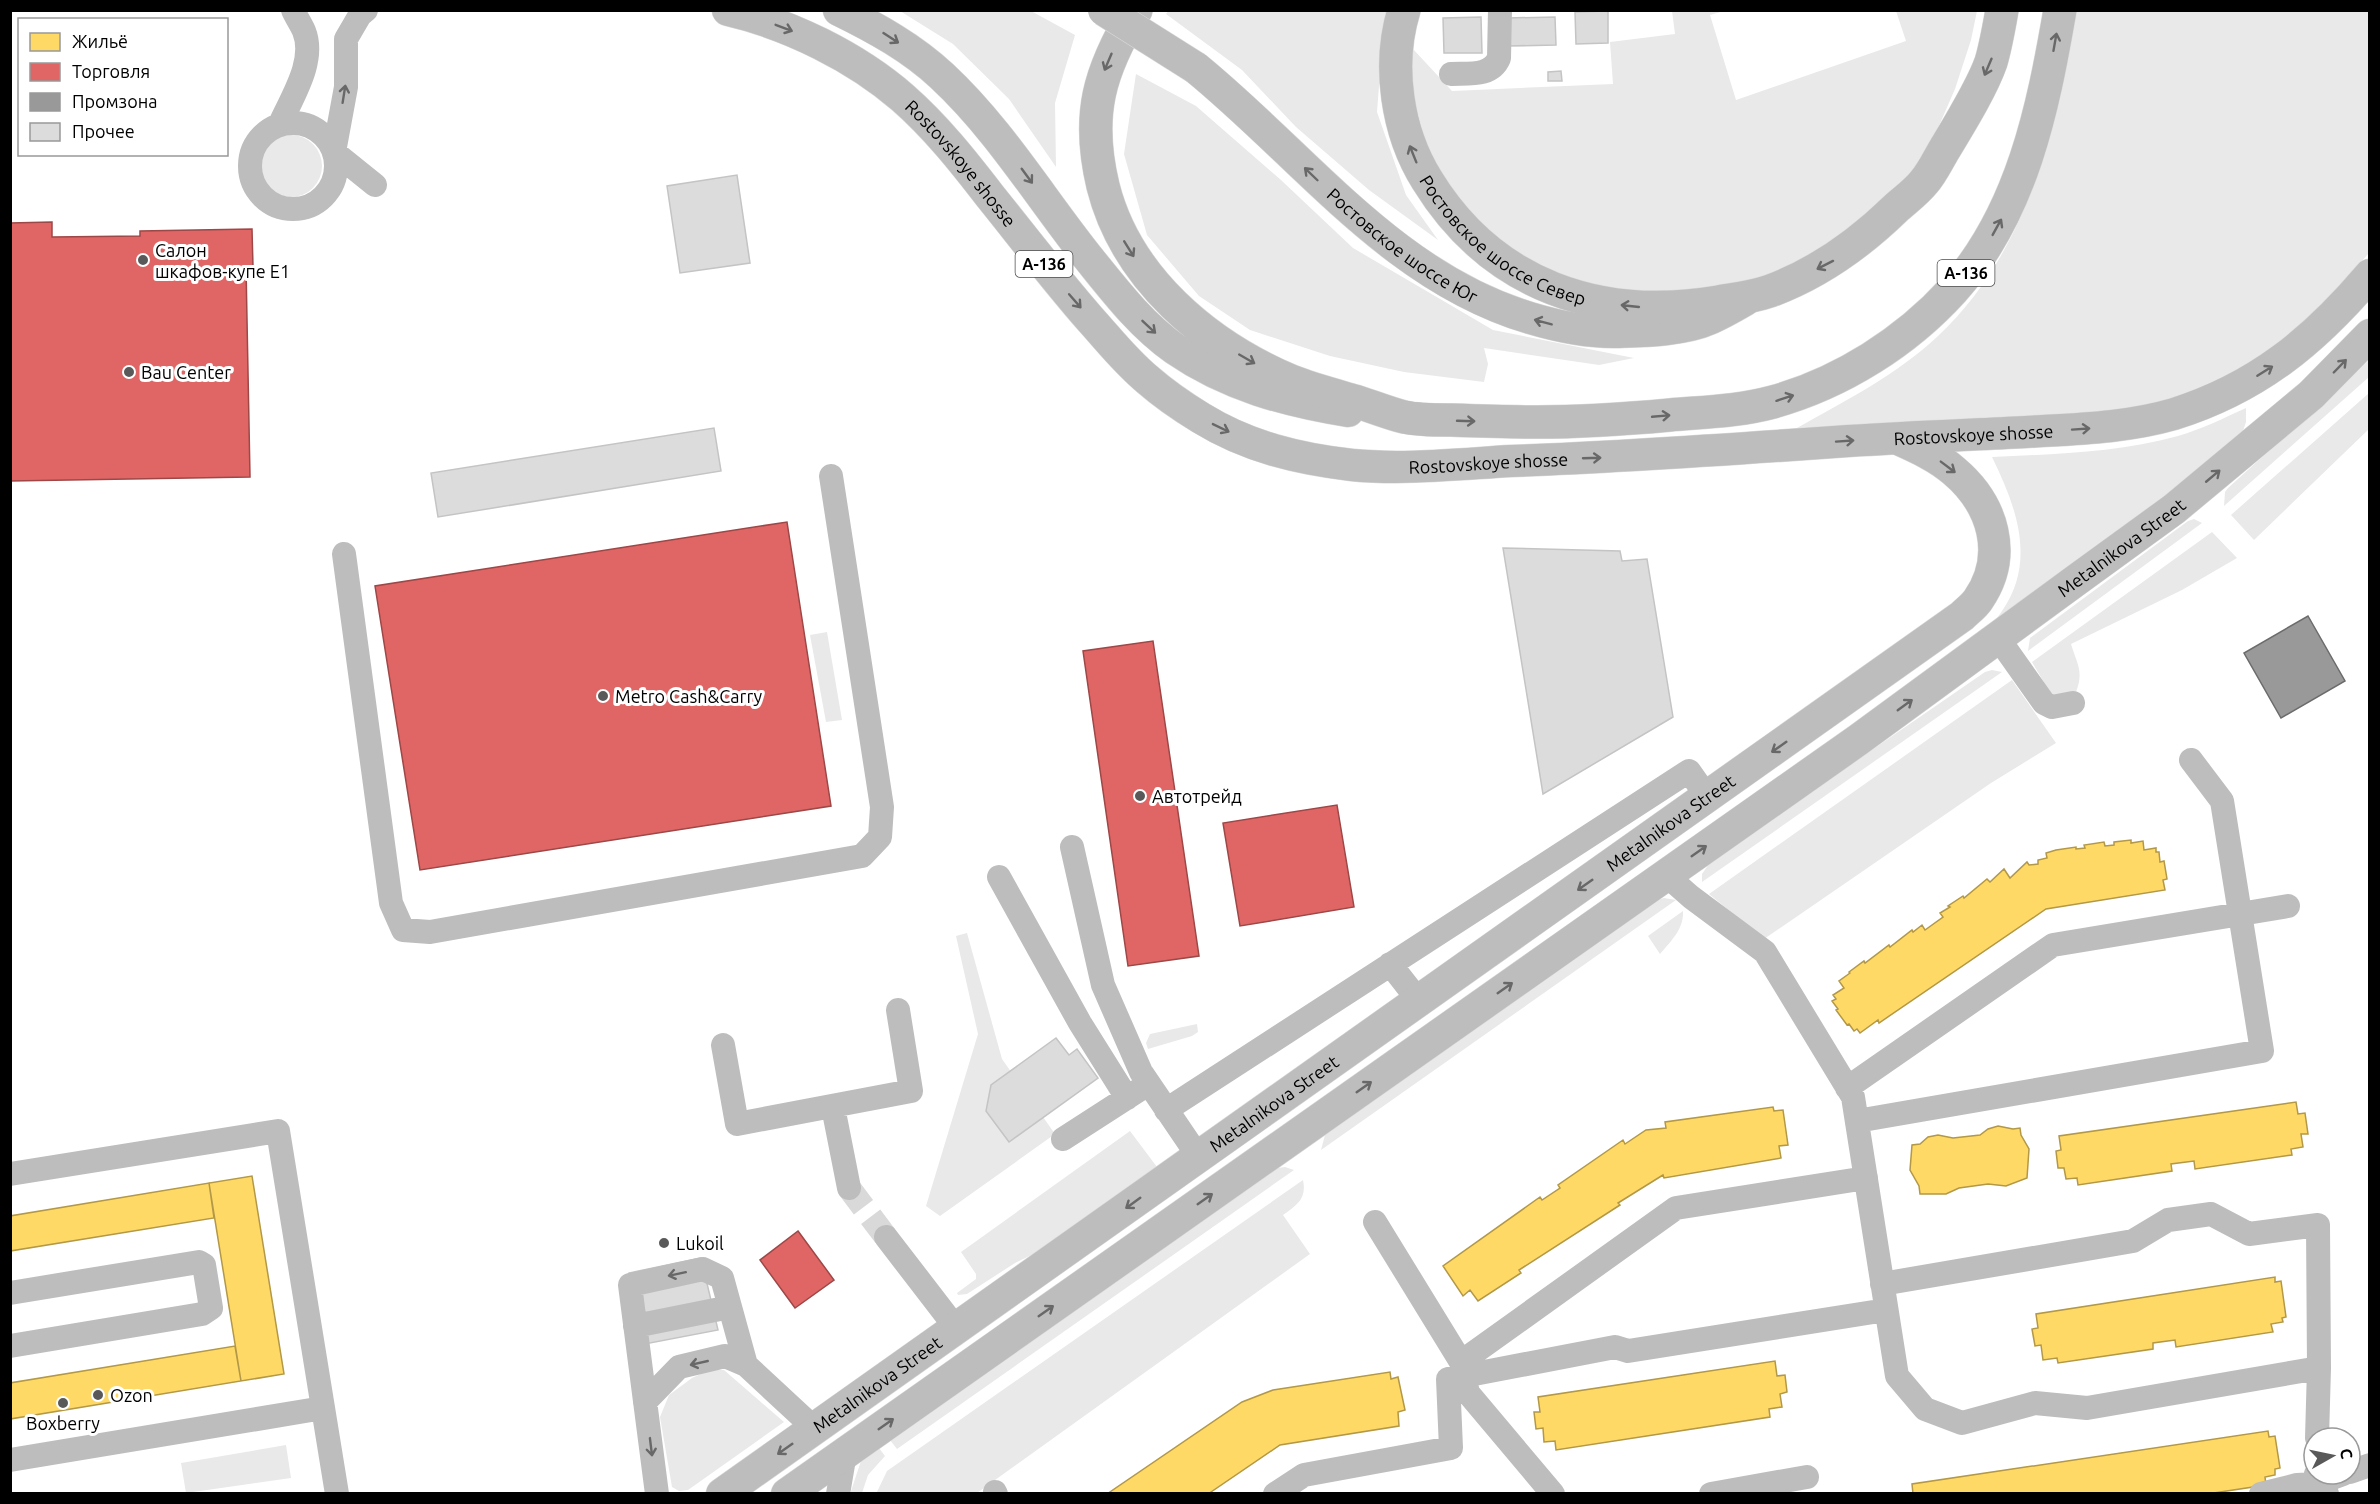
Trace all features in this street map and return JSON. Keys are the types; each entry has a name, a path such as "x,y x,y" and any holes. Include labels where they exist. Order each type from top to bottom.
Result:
{"highway":[{"name":"А-136","path":"1136,10 1105,67 1094,135 1110,213 1127,248 1177,309 1204,331 1248,360 1293,382 1408,418 1499,422 1593,422 1728,410 1771,402 1817,387 1853,369 1888,347 1932,312 1968,272 1996,229 2022,170 2048,82 2060,10"},
{"name":"Ростовское шоссе Север","path":"1404,10 1396,44 1396,65 1400,109 1408,141 1421,171 1434,192 1474,241 1518,273 1544,286 1597,302 1656,309 1688,307 1755,295 1795,280 1833,261 1872,231 1925,182 1991,63 2002,10"}],"main road":[{"name":"Rostovskoye shosse","path":"728,10 785,27 818,42 900,96 940,135 1061,285 1125,359 1150,382 1206,421 1250,442 1280,453 1357,465 1386,466 1615,457 1897,438 2083,429 2132,423 2173,414 2220,396 2283,360 2313,337 2370,275"},
{"name":"А-136","path":"839,10 894,40 942,76 985,122 1121,298 1174,348 1210,371 1273,396 1334,408 1408,418"},
{"name":"Ростовское шоссе Юг","path":"1104,10 1196,68 1226,92 1318,180 1416,264 1484,302 1543,322 1575,330 1601,332 1637,331 1707,321 1755,295"},
{"name":"Metalnikova Street","path":"787,1494 1858,740 1998,638 2174,509 2311,395 2370,335"},
{"name":"Metalnikova Street","path":"722,1494 1827,714 1962,616 1978,600 1992,568 1994,551 1992,528 1986,509 1973,489 1954,471 1934,456 1897,438"},
{"path":"1827,714 1842,711 1848,714 1853,719 1858,740"}],"street":[{"path":"280,124 304,70 308,52 304,33 292,10"},
{"path":"366,10 360,15 346,39 346,87 334,152 336,174 332,185 317,202 295,209 272,203 255,185 250,160 260,138 269,129 293,122 307,124 319,130 328,140 334,152 375,185"},
{"path":"1451,74 1482,73 1496,64 1499,58 1500,10"},
{"path":"344,554 391,903 403,930 430,932 862,856 880,837 882,807 831,476"},
{"path":"1998,638 2044,703 2052,707 2073,702"},
{"path":"1857,1121 2262,1051 2222,801 2191,760"},
{"path":"1166,1110 1689,771 1708,798"},
{"path":"1072,847 1103,985 1148,1083 1198,1156"},
{"path":"1666,875 1691,897 1765,952 1853,1097 1897,1376 1925,1409 1962,1423 2034,1403 2086,1408 2319,1368"},
{"path":"999,877 1080,1023 1127,1098"},
{"path":"1847,1088 2053,945 2288,906"},
{"path":"1390,964 1419,1001"},
{"path":"723,1045 737,1124 833,1107 911,1091 898,1010"},
{"path":"1064,1139 1148,1083"},
{"path":"833,1107 849,1188"},
{"path":"10,1174 278,1131 338,1494"},
{"path":"1275,1494 1304,1476 1451,1448 1448,1378 1676,1208 1866,1178"},
{"path":"1882,1284 2133,1241 2168,1220 2211,1214 2248,1234 2318,1225 2317,1426"},
{"path":"1375,1222 1462,1369 1468,1393 1553,1494"},
{"path":"886,1237 956,1328"},
{"path":"10,1293 199,1262 204,1265 206,1272 211,1308 202,1314 10,1346"},
{"path":"657,1494 630,1285 703,1269 722,1278 747,1365"},
{"path":"635,1326 730,1307"},
{"path":"1462,1369 1615,1347 1628,1351 1886,1310"},
{"path":"645,1402 679,1367 725,1356 747,1365 814,1428"},
{"path":"10,1460 323,1408"},
{"path":"838,1494 845,1453"},
{"path":"1711,1494 1807,1477"},
{"path":"2261,1494 2302,1485"}],"shaded area":[{"path":"1169,10 1389,11 1384,21 1377,112 1406,195 1438,240 1369,190 1296,127 1242,70 1166,14"},
{"path":"900,11 1031,11 1075,35 1055,103 1056,167 1009,99 953,44"},
{"path":"1672,11 1724,11 1710,15 1736,100 1906,41 1896,11 1977,11 1971,40 1955,89 1928,151 1889,200 1824,254 1698,302 1548,284 1437,186 1409,80 1413,49 1452,91 1613,84 1610,42 1675,34"},
{"path":"2070,11 2369,11 2369,253 2319,309 2265,353 2228,377 2185,395 2139,409 2017,422 1797,428 1906,363 1938,336 1980,288 2012,234 2037,175 2054,114"},
{"path":"1136,74 1196,106 1281,180 1353,248 1493,330 1634,358 1599,365 1484,348 1488,364 1484,382 1404,372 1330,356 1250,330 1199,296 1147,235 1124,154"},
{"path":"285,135 297,135 313,144 320,154 322,166 320,178 313,188 297,197 285,197 274,192 265,183 260,172 260,160 265,149 274,140"},
{"path":"2369,360 2369,377 2224,506 2225,492 2228,488"},
{"path":"2369,393 2369,429 2254,540 2231,515"},
{"path":"2246,408 2246,422 2243,431 2194,479 1955,656 1951,652 1992,623 2013,592 2019,573 2021,553 2015,514 1992,457 2085,452 2155,442 2196,430"},
{"path":"2194,519 2202,523 2028,651 2030,638 2188,521"},
{"path":"2212,532 2237,558 2182,590 2071,644 2080,673 2076,692 2052,696 2032,662"},
{"path":"827,632 842,720 826,722 810,635"},
{"path":"1992,670 2002,672 1702,882 1702,874 1711,861 1985,672"},
{"path":"2012,680 2056,743 1991,783 1764,939 1709,894"},
{"path":"1664,898 1676,900 1321,1150 1325,1135"},
{"path":"1683,911 1679,929 1660,954 1648,936"},
{"path":"967,933 1002,1059 1055,1134 940,1216 926,1206 978,1034 956,936"},
{"path":"1197,1024 1198,1032 1192,1036 1148,1049 1146,1043 1150,1034"},
{"path":"1130,1131 1160,1171 1062,1240 1015,1263 967,1294 958,1295 957,1293 976,1279 976,1274 961,1252"},
{"path":"1285,1167 1294,1170 897,1449 890,1440 1278,1168"},
{"path":"1303,1180 1304,1192 1300,1201 1283,1215 1310,1254 977,1493 876,1494 887,1471"},
{"path":"709,1370 724,1370 784,1422 688,1490 679,1491 672,1487 660,1417 669,1395 692,1378"},
{"path":"286,1445 291,1478 186,1493 181,1463"},
{"path":"879,1448 885,1456 868,1475 862,1493 850,1494 861,1461"}],"building: Жильё":[{"path":"2131,840 2131,843 2143,841 2144,850 2156,848 2156,852 2159,852 2160,862 2164,861 2167,879 2163,880 2165,890 2046,909 1879,1023 1878,1020 1860,1033 1857,1029 1854,1031 1849,1024 1847,1025 1836,1010 1838,1009 1832,1001 1836,999 1833,995 1844,988 1839,981 1849,972 1889,945 1890,947 1912,930 1913,932 1922,925 1925,930 1943,917 1940,913 1950,907 1948,906 1963,896 1964,898 1987,879 1990,882 2004,869 2010,878 2027,862 2029,865 2038,864 2038,860 2047,858 2046,853 2076,847 2076,849 2085,848 2084,845 2104,842 2105,846 2114,845 2114,842"},
{"path":"2296,1102 2298,1114 2305,1113 2308,1134 2301,1134 2303,1147 2291,1149 2292,1155 2195,1169 2194,1161 2171,1164 2172,1171 2078,1185 2077,1178 2066,1179 2064,1168 2058,1168 2056,1151 2061,1150 2059,1136"},
{"path":"1773,1107 1774,1111 1783,1110 1788,1145 1779,1146 1781,1158 1664,1178 1663,1175 1519,1270 1521,1273 1478,1301 1470,1290 1463,1296 1443,1266 1540,1197 1542,1200 1560,1188 1558,1185 1623,1140 1625,1144 1646,1130 1666,1128 1665,1122"},
{"path":"1998,1126 2020,1128 2021,1135 2029,1149 2027,1178 2006,1186 1988,1184 1959,1188 1946,1194 1920,1194 1919,1186 1910,1170 1912,1145 1920,1144 1928,1137 1938,1135 1953,1138 1980,1135"},
{"path":"252,1176 284,1374 241,1381 209,1183"},
{"path":"209,1183 214,1218 10,1251 10,1216"},
{"path":"2275,1277 2275,1282 2281,1281 2286,1317 2282,1318 2283,1322 2271,1324 2273,1332 2176,1347 2175,1340 2153,1343 2153,1349 2058,1363 2057,1358 2043,1360 2041,1345 2035,1346 2032,1329 2038,1328 2036,1314"},
{"path":"235,1346 241,1381 10,1419 10,1383"},
{"path":"1775,1361 1777,1376 1785,1375 1787,1392 1780,1394 1782,1407 1769,1409 1770,1417 1556,1450 1555,1441 1544,1442 1543,1428 1536,1429 1534,1412 1540,1412 1538,1397"},
{"path":"1390,1372 1391,1379 1398,1377 1405,1410 1398,1412 1399,1426 1280,1445 1208,1494 1107,1494 1242,1402 1273,1390"},
{"path":"2268,1431 2269,1437 2275,1436 2280,1468 2275,1469 2275,1475 2265,1477 2266,1485 2207,1494 1913,1494 1912,1484"}],"building: Торговля":[{"name":"Bau Center","path":"52,222 52,237 140,236 140,231 252,229 253,267 246,267 250,477 10,481 10,223"},
{"name":"Metro Cash&Carry","path":"787,522 831,806 420,870 375,586"},
{"name":"Автотрейд","path":"1153,641 1199,956 1128,966 1083,651"},
{"path":"1337,805 1354,907 1240,926 1223,823"},
{"path":"798,1231 834,1280 795,1308 760,1260"}],"building: Промзона":[{"path":"2308,616 2345,681 2281,718 2244,653"}],"building: Прочее":[{"path":"1608,11 1608,43 1576,44 1575,12"},
{"path":"1481,17 1482,53 1444,53 1443,18"},
{"path":"1555,17 1556,45 1508,46 1507,18"},
{"path":"1561,71 1562,81 1548,81 1548,72"},
{"path":"737,175 750,263 680,273 667,186"},
{"path":"714,428 721,471 438,517 431,473"},
{"path":"1503,548 1620,551 1622,561 1647,559 1673,717 1543,794"},
{"path":"1056,1038 1069,1055 1077,1049 1098,1078 1009,1142 986,1111 991,1085"},
{"path":"701,1258 718,1330 645,1344 629,1273"}],"tunnel":[{"path":"849,1188 886,1237"}],"place":[{"name":"Салон шкафов-купе Е1","path":"143,260"},
{"name":"Bau Center","path":"129,372"},
{"name":"Metro Cash&Carry","path":"603,696"},
{"name":"Автотрейд","path":"1140,796"},
{"name":"Lukoil","path":"664,1243"},
{"name":"Ozon","path":"98,1395"},
{"name":"Boxberry","path":"63,1403"}]}
